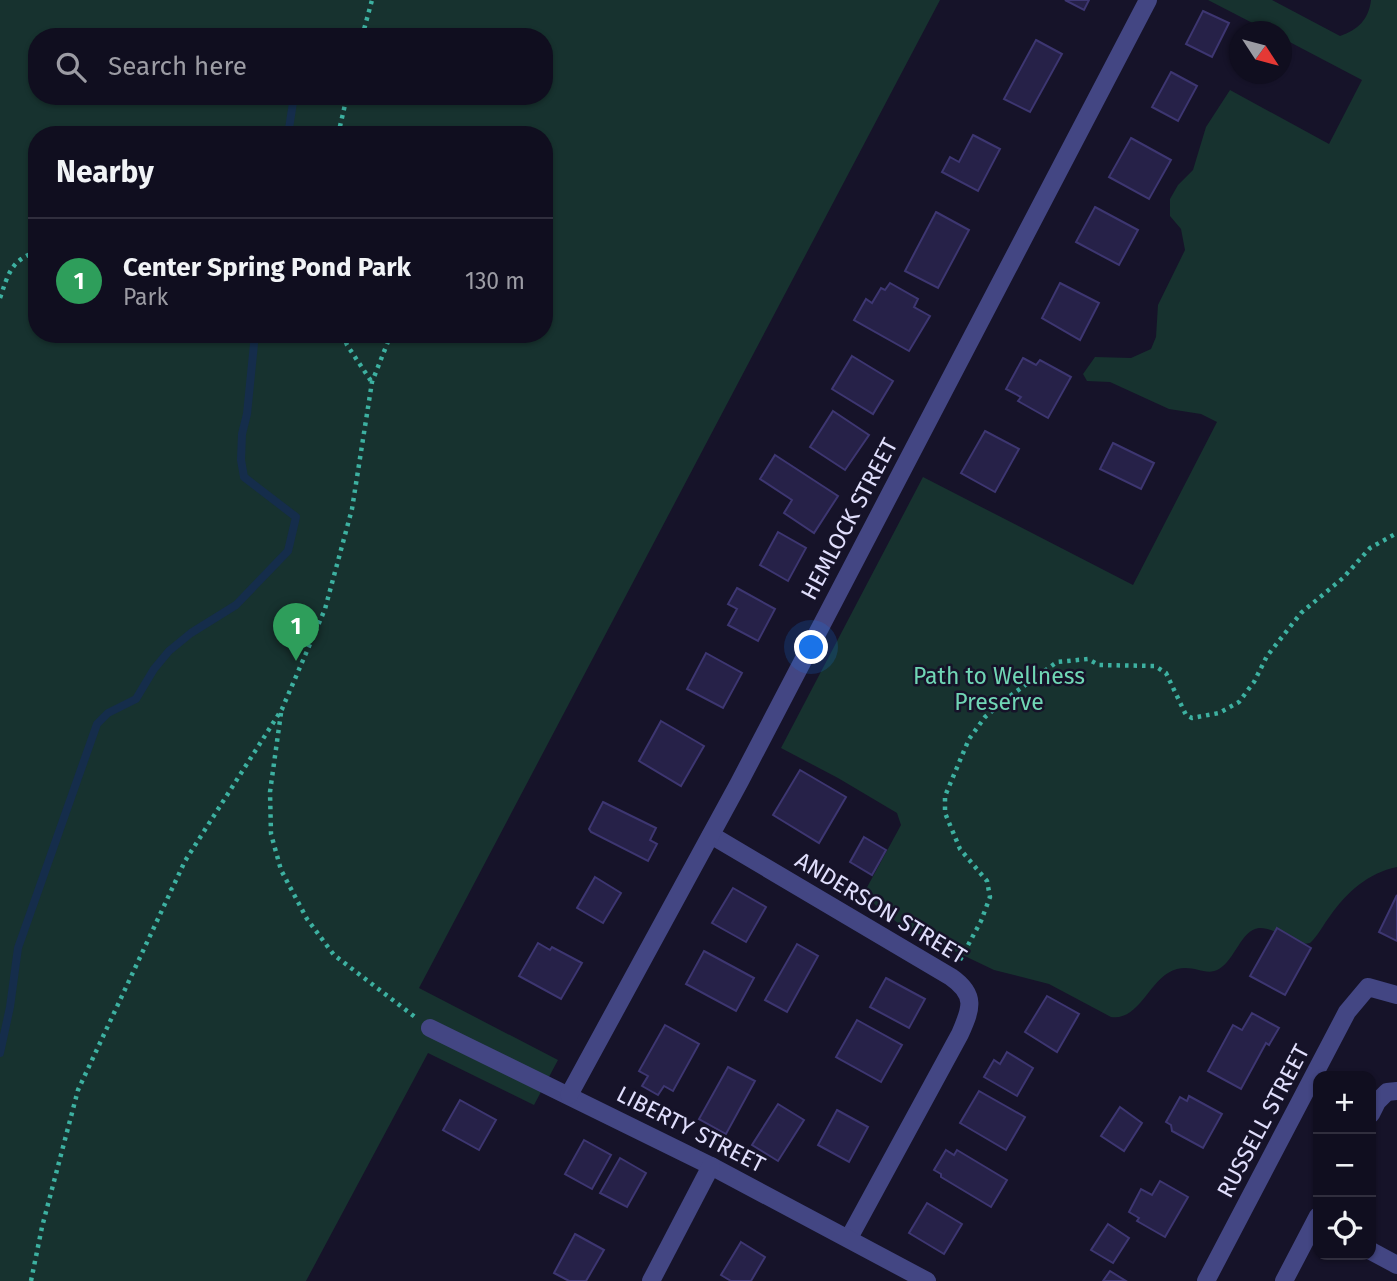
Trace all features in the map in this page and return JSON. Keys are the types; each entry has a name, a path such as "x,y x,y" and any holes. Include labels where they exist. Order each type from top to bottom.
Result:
{"street":[{"name":"HEMLOCK STREET","path":"569,1095 711,835 1148,0"},
{"name":"ANDERSON STREET","path":"711,835 951,977 962,985 968,996 970,1010 960,1034 849,1238"},
{"name":"RUSSELL STREET","path":"1206,1281 1347,1012 1368,987 1397,995"},
{"name":"LIBERTY STREET","path":"430,1028 712,1167 927,1281"},
{"path":"1376,1104 1387,1092 1397,1091"},
{"path":"651,1281 712,1167"},
{"path":"1284,1281 1313,1227"},
{"path":"1376,1254 1397,1265"}],"path":[{"path":"364,28 372,0"},
{"path":"340,126 345,105"},
{"path":"0,298 17,261 28,256"},
{"path":"346,343 372,382"},
{"path":"31,1281 78,1090 184,861 282,709 325,609 352,509 372,382 387,343"},
{"path":"951,977 981,921 990,897 987,881 960,849 946,813 945,796 969,739 985,717 1057,662 1088,659 1099,665 1156,666 1166,673 1186,715 1192,718 1219,713 1240,702 1267,656 1301,613 1343,578 1370,548 1397,533"},
{"path":"282,709 270,792 271,834 281,870 307,919 334,954 430,1028"}],"green space":[{"path":"0,0 940,0 419,988 558,1060 534,1105 428,1053 306,1281 0,1281"},
{"name":"Path to Wellness Preserve","path":"1208,0 1272,0 1340,36 1362,23 1371,0 1397,0 1397,867 1377,874 1351,892 1310,943 1298,943 1266,929 1253,930 1219,969 1208,972 1190,968 1176,969 1161,978 1128,1014 1111,1017 1049,984 994,970 902,926 878,908 871,900 870,894 865,891 901,825 897,813 781,748 923,477 1133,585 1217,422 1201,414 1169,409 1110,382 1087,381 1083,374 1095,357 1131,358 1151,349 1156,337 1158,305 1185,250 1181,229 1170,216 1170,199 1178,185 1193,170 1206,127 1230,90 1329,144 1362,80 1292,43 1292,21 1249,21"}],"building":[{"path":"1065,0 1089,0 1084,10"},
{"path":"1203,11 1229,23 1212,57 1186,44"},
{"path":"1036,40 1062,54 1030,112 1004,99"},
{"path":"1171,72 1197,86 1178,121 1152,107"},
{"path":"973,135 1000,149 978,191 942,172 950,157 959,162"},
{"path":"1131,138 1171,160 1149,199 1109,177"},
{"path":"1095,207 1138,230 1119,265 1076,242"},
{"path":"936,212 969,230 938,288 905,271"},
{"path":"890,283 918,299 914,307 930,316 909,351 854,320 866,299 872,303 881,288 885,290"},
{"path":"1060,283 1099,303 1080,340 1042,318"},
{"path":"852,356 893,381 873,414 832,389"},
{"path":"1023,358 1036,365 1040,360 1071,377 1048,418 1018,401 1021,397 1006,389"},
{"path":"833,411 869,435 845,470 810,447"},
{"path":"985,431 1019,449 995,492 961,473"},
{"path":"1113,443 1154,463 1141,489 1100,469"},
{"path":"775,455 838,496 814,533 784,513 792,500 760,479"},
{"path":"778,532 806,548 788,581 760,565"},
{"path":"737,588 775,609 758,641 728,625 737,609 728,604"},
{"path":"706,653 742,673 723,708 687,689"},
{"path":"661,721 704,746 681,786 639,761"},
{"path":"800,770 846,797 819,843 773,815"},
{"path":"603,802 656,828 650,840 657,844 648,861 591,832 589,829"},
{"path":"864,837 886,850 872,875 850,862"},
{"path":"595,877 621,893 603,923 577,908"},
{"path":"733,888 766,907 746,942 712,923"},
{"path":"1397,895 1397,941 1379,932"},
{"path":"1277,928 1311,948 1285,995 1250,976"},
{"path":"538,943 550,950 552,947 582,963 561,999 519,976"},
{"path":"797,944 818,956 787,1012 765,1000"},
{"path":"704,951 754,978 736,1011 686,984"},
{"path":"886,978 925,999 909,1028 870,1007"},
{"path":"1047,996 1079,1014 1057,1052 1025,1032"},
{"path":"1252,1013 1279,1028 1269,1045 1266,1043 1241,1089 1208,1071 1233,1025 1242,1030"},
{"path":"857,1020 902,1045 881,1082 836,1057"},
{"path":"665,1025 699,1044 673,1091 664,1086 658,1095 642,1086 648,1076 639,1071"},
{"path":"1007,1052 1033,1068 1017,1096 984,1077 994,1060 1000,1064"},
{"path":"728,1067 755,1081 726,1134 699,1119"},
{"path":"979,1091 1025,1117 1006,1150 960,1123"},
{"path":"1189,1096 1222,1114 1203,1148 1172,1131 1171,1125 1166,1122 1180,1097 1187,1101"},
{"path":"460,1100 496,1120 479,1150 443,1130"},
{"path":"778,1104 804,1120 778,1161 752,1145"},
{"path":"1120,1107 1142,1123 1124,1151 1101,1136"},
{"path":"837,1110 868,1127 849,1162 818,1145"},
{"path":"584,1140 611,1155 592,1189 565,1174"},
{"path":"946,1150 954,1155 957,1150 1007,1180 991,1207 934,1170"},
{"path":"620,1158 646,1173 627,1207 600,1193"},
{"path":"1160,1181 1188,1197 1165,1237 1137,1221 1139,1218 1129,1212 1141,1189 1152,1195"},
{"path":"927,1203 962,1224 944,1254 909,1233"},
{"path":"1108,1224 1129,1238 1113,1263 1091,1250"},
{"path":"575,1234 604,1250 586,1281 569,1281 554,1273"},
{"path":"741,1242 765,1257 751,1281 731,1281 721,1275"},
{"path":"1110,1271 1126,1281 1103,1281"}],"waterway":[{"path":"289,126 293,105"},
{"path":"0,1053 18,948 97,724 108,713 136,699 154,669 169,651 191,633 236,605 288,551 296,517 244,477 241,460 254,343"}],"place":[{"name":"Center Spring Pond Park","path":"296,661"}]}
